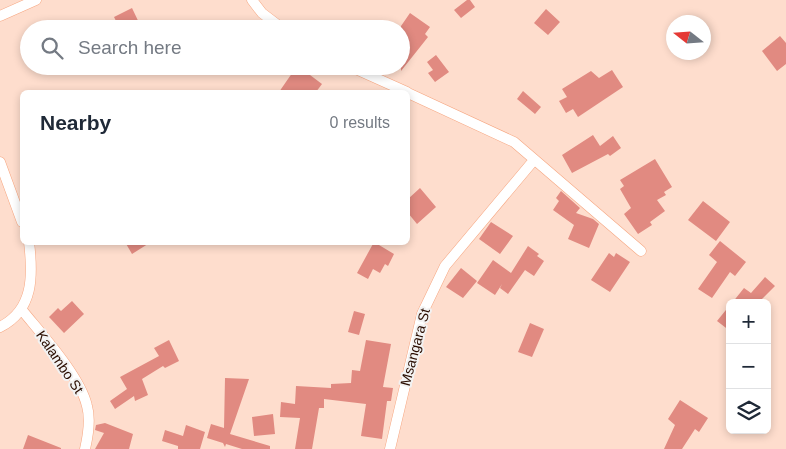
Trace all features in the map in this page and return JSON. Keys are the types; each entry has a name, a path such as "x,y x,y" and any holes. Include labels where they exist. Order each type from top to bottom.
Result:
{"street":[{"path":"0,16 36,0"},
{"path":"252,0 262,13 271,20"},
{"path":"368,75 401,90"},
{"path":"410,94 501,134 514,142 641,250"},
{"name":"Msangara St","path":"390,449 422,314 445,266 534,160"},
{"path":"0,162 20,217"},
{"path":"0,327 22,310 32,276 29,245"},
{"name":"Kalambo St","path":"22,310 82,392 88,408 88,434 85,449"}],"building":[{"path":"467,0 470,0 475,7 461,18 454,10"},
{"path":"132,8 138,20 116,20 114,17"},
{"path":"546,9 560,22 548,35 534,23"},
{"path":"410,13 430,27 425,34 428,37 410,60 410,20 405,20"},
{"path":"780,36 786,43 786,64 777,71 762,51"},
{"path":"436,55 449,72 435,82 428,73 433,70 427,62"},
{"path":"612,70 623,87 578,117 573,109 566,113 559,101 567,97 562,89 591,71 599,78"},
{"path":"291,75 310,75 322,84 318,90 280,90"},
{"path":"523,91 541,107 535,114 517,99"},
{"path":"593,135 600,146 613,136 621,148 610,156 608,154 572,173 562,155"},
{"path":"655,159 672,187 664,192 666,195 657,200 665,211 650,222 652,225 638,234 624,214 631,208 620,189 624,186 620,180"},
{"path":"420,188 436,207 417,224 410,215 410,197"},
{"path":"561,191 580,208 576,213 593,219 599,224 589,248 568,239 574,225 553,210 559,201 556,198"},
{"path":"703,201 730,222 716,241 688,220"},
{"path":"491,222 513,236 500,254 479,239"},
{"path":"720,241 746,262 735,276 730,272 712,298 698,289 717,262 709,255"},
{"path":"127,245 146,245 132,254"},
{"path":"372,245 379,245 394,254 388,266 385,264 380,273 373,269 368,279 357,273"},
{"path":"528,246 539,254 537,256 544,261 534,276 525,270 508,294 500,288 502,284 495,295 477,283 493,260 511,273"},
{"path":"609,253 614,257 616,253 630,262 610,292 591,280"},
{"path":"461,268 477,281 463,298 446,287"},
{"path":"765,277 775,286 762,299 735,299 744,288 751,293"},
{"path":"72,301 84,314 64,333 49,317 58,308 61,311"},
{"path":"726,310 726,328 717,321"},
{"path":"354,311 365,314 359,335 348,332"},
{"path":"530,323 544,329 532,357 518,352"},
{"path":"169,340 179,361 165,368 163,366 142,379 148,395 135,401 134,396 115,409 110,401 127,389 120,377 159,356 154,348"},
{"path":"366,340 391,344 383,387 393,388 391,401 387,401 382,439 361,436 366,404 324,399 324,408 319,408 312,449 295,449 300,418 280,417 281,402 295,404 296,386 331,388 331,384 351,383 352,370 360,371"},
{"path":"225,378 249,379 230,434 270,446 270,449 242,449 226,444 225,447 223,443 207,438 211,424 224,428"},
{"path":"680,400 708,418 699,432 695,429 682,449 664,449 675,425 668,419"},
{"path":"273,414 275,434 254,436 252,417"},
{"path":"105,423 133,434 129,449 95,449 104,433 95,430 96,425"},
{"path":"186,425 205,432 200,449 178,449 178,446 162,441 165,430 183,436"},
{"path":"28,435 61,448 61,449 23,449"}]}
